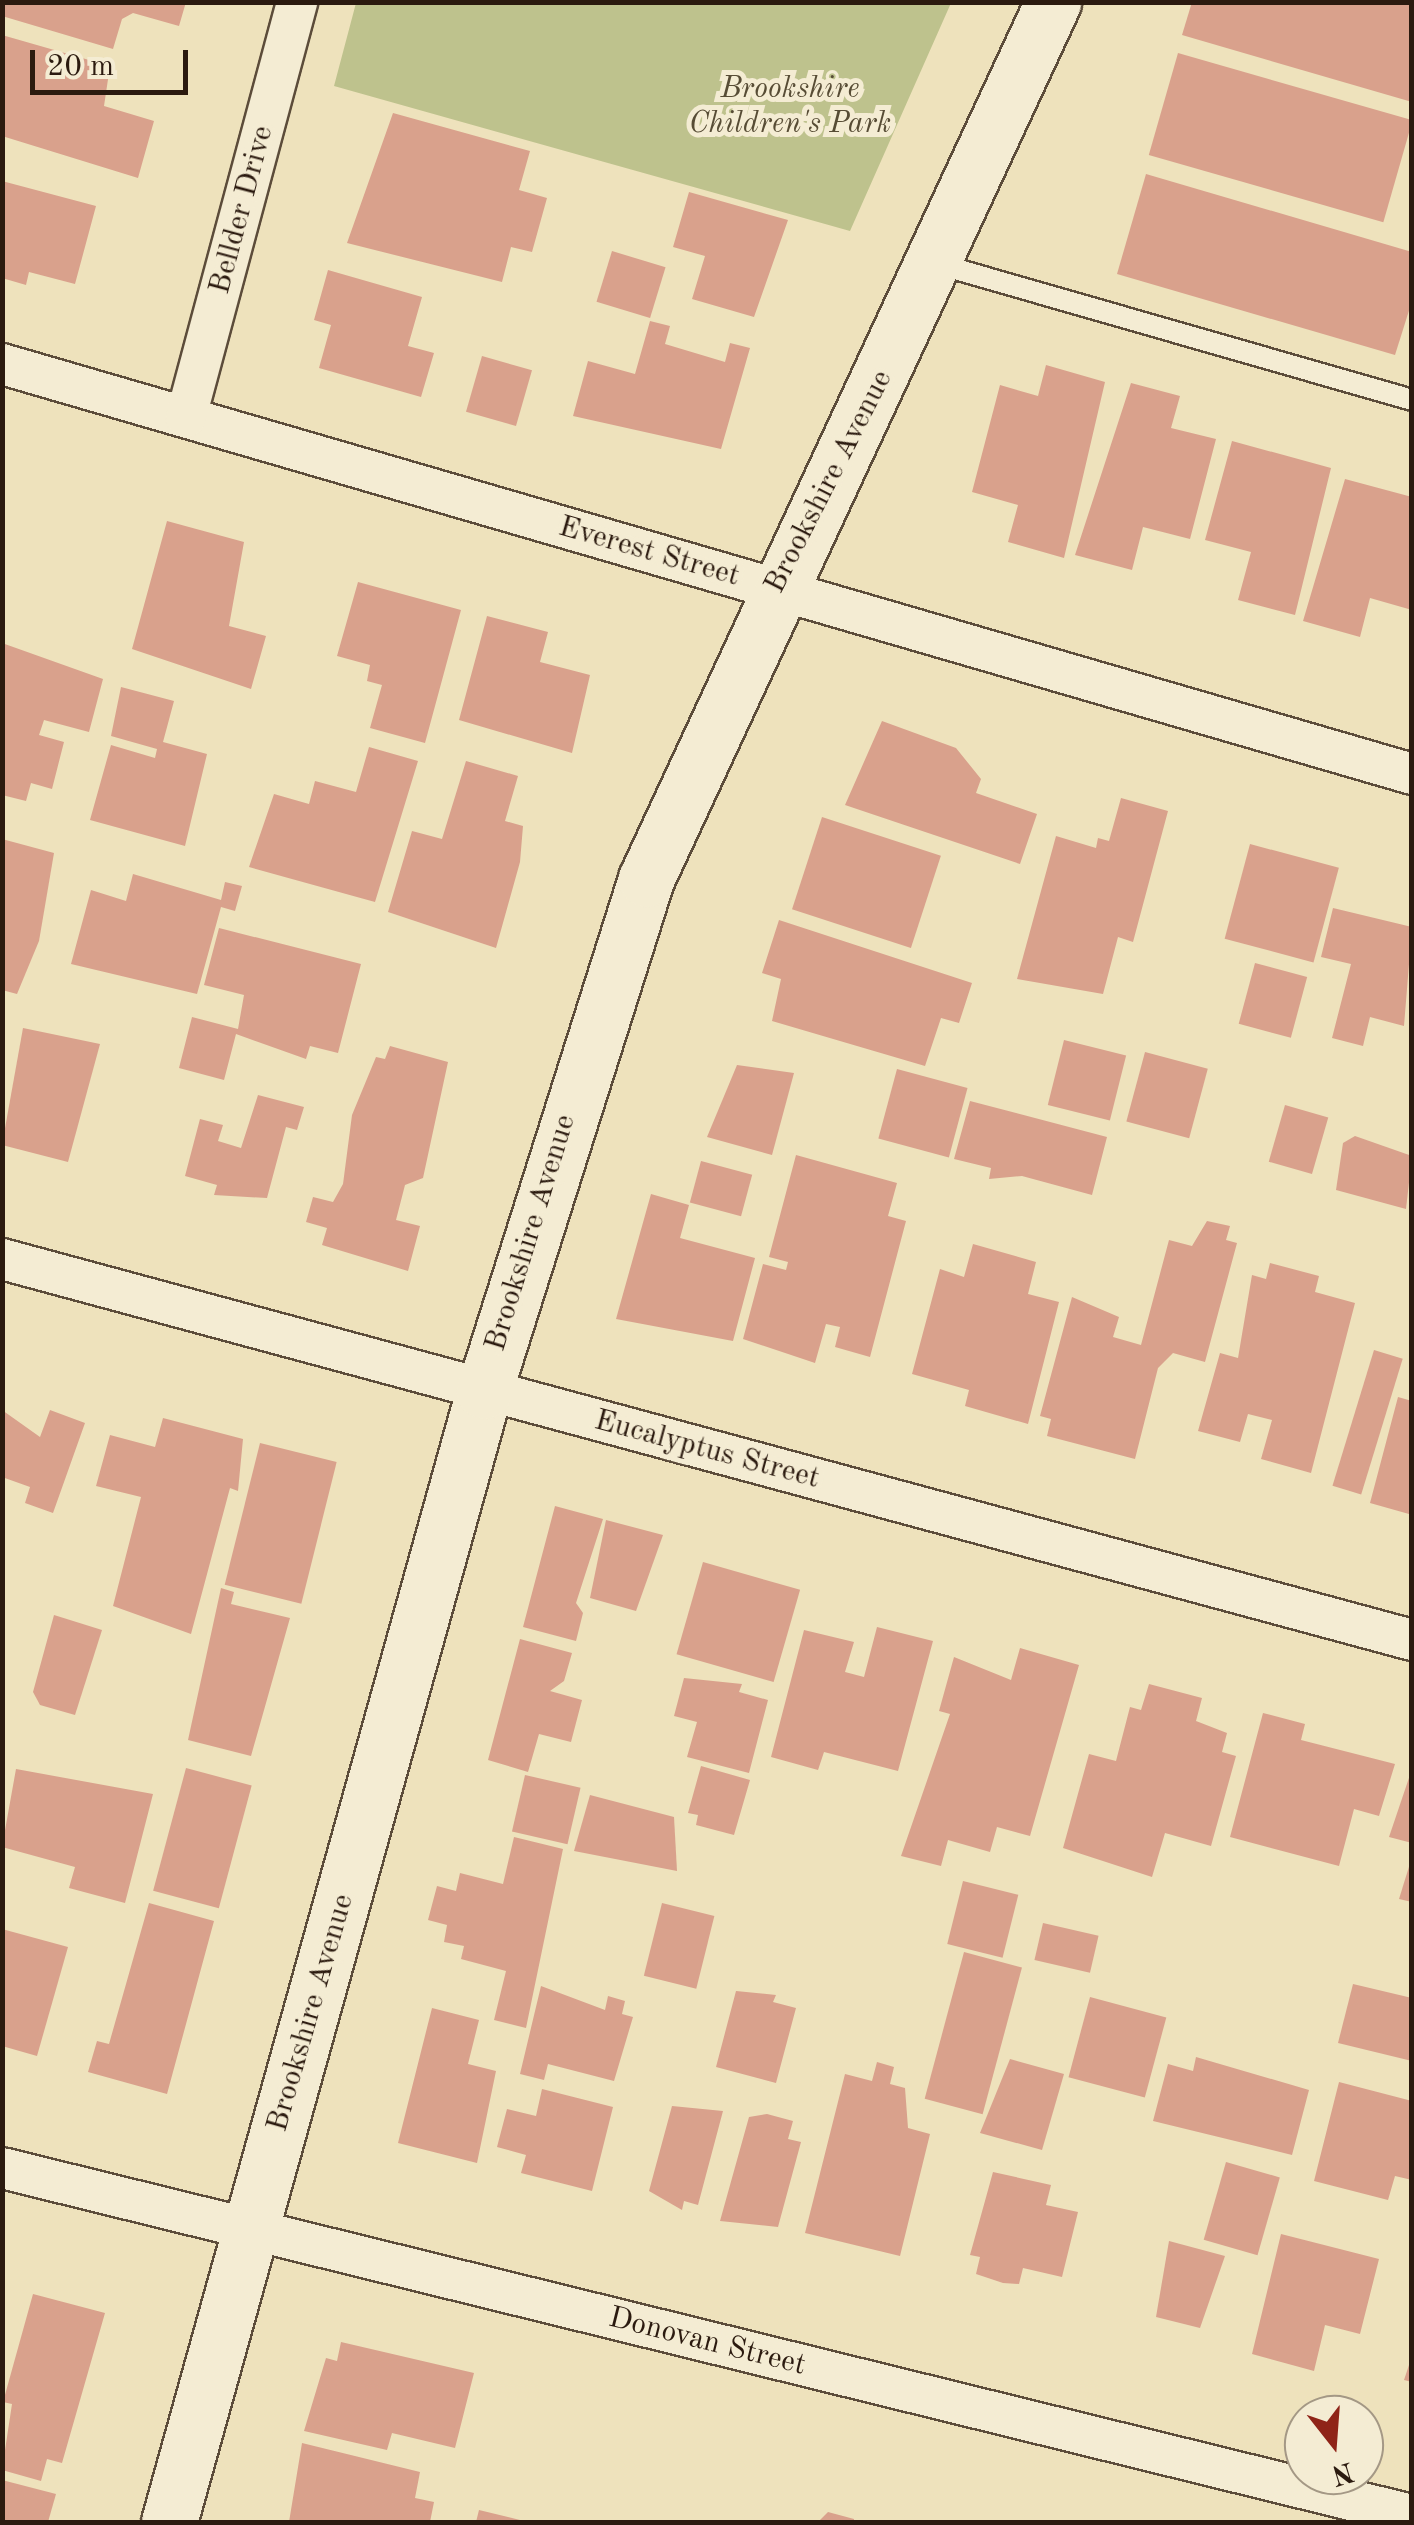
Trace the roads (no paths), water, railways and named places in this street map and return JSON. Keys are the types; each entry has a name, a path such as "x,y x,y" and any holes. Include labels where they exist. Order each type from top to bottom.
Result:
{"street":[{"name":"Bellder Drive","path":"186,417 297,2"},
{"name":"Brookshire Avenue","path":"169,2522 484,1391 646,879 775,588 938,264 1053,2"},
{"name":"Everest Street","path":"2,364 1412,774"},
{"name":"Eucalyptus Street","path":"2,1259 1412,1640"},
{"name":"Donovan Street","path":"2,2168 1412,2515"}],"lane":[{"path":"938,264 1411,399"}],"park label":[{"name":"Brookshire Children's Park","path":"790,106"}]}
